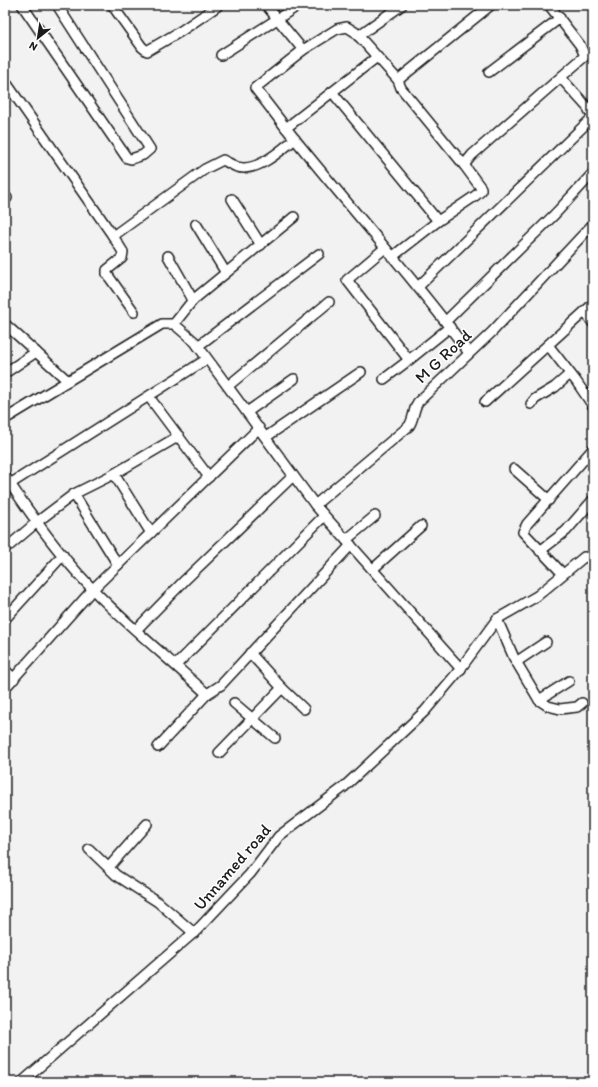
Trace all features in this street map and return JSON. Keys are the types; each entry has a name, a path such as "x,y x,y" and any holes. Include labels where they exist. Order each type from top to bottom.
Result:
{"street":[{"path":"22,5 127,158 131,159 143,155 150,149 57,5"},
{"path":"112,5 142,47 147,51 181,31 219,5"},
{"path":"266,5 303,50"},
{"path":"221,55 299,5"},
{"path":"358,36 402,5"},
{"path":"398,80 491,5"},
{"path":"464,165 472,155 585,56 580,45 556,10 490,72"},
{"path":"392,257 438,221 481,191 479,184 402,88 398,80 355,32 347,27 338,29 303,50 255,88 392,257 419,286 469,353"},
{"path":"286,128 377,58"},
{"path":"419,286 593,118 588,108 561,78"},
{"path":"5,81 123,252 122,258 107,270 107,274 134,312"},
{"path":"332,92 438,221"},
{"path":"113,236 205,169 223,160 238,167 249,168 270,159 295,139"},
{"path":"384,379 409,360 448,324 593,173"},
{"path":"232,199 261,245"},
{"path":"174,324 193,300 294,217"},
{"path":"196,224 226,273"},
{"name":"M G Road","path":"315,505 409,426 412,422 415,407 418,402 492,332 593,224"},
{"path":"385,248 347,280 409,360"},
{"path":"198,346 319,254"},
{"path":"168,256 193,300"},
{"path":"228,386 328,302"},
{"path":"485,402 593,304"},
{"path":"585,312 593,323"},
{"path":"5,324 68,381"},
{"path":"5,419 162,324 174,324 198,346 324,516 461,669"},
{"path":"548,346 593,406"},
{"path":"5,373 36,352"},
{"path":"207,694 93,589 63,556 8,480 149,397 208,359"},
{"path":"266,437 361,372"},
{"path":"531,404 535,399 555,387 570,374"},
{"path":"247,412 294,379"},
{"path":"149,397 209,476"},
{"path":"5,688 93,589 259,428"},
{"path":"7,546 74,494 114,474 179,436"},
{"path":"563,574 523,532 527,524 593,449"},
{"path":"514,469 549,500"},
{"path":"114,474 151,533"},
{"path":"136,630 185,580 294,476"},
{"path":"74,494 118,565"},
{"path":"540,551 566,531 593,500"},
{"path":"176,665 324,516"},
{"path":"158,747 207,694 221,686 348,543 375,516"},
{"path":"373,569 421,526"},
{"path":"5,619 63,556"},
{"path":"582,703 577,707 560,709 548,706 539,700 516,662 497,619 537,596 584,557 593,558"},
{"name":"Unnamed road","path":"22,1082 194,933 250,874 279,836 344,787 425,711 461,669 497,619"},
{"path":"516,662 546,642"},
{"path":"250,653 282,688 304,709"},
{"path":"5,670 14,679"},
{"path":"539,700 569,681"},
{"path":"219,753 282,688"},
{"path":"234,703 275,738"},
{"path":"108,867 147,824"},
{"path":"89,849 116,875 158,902 194,933"}]}
